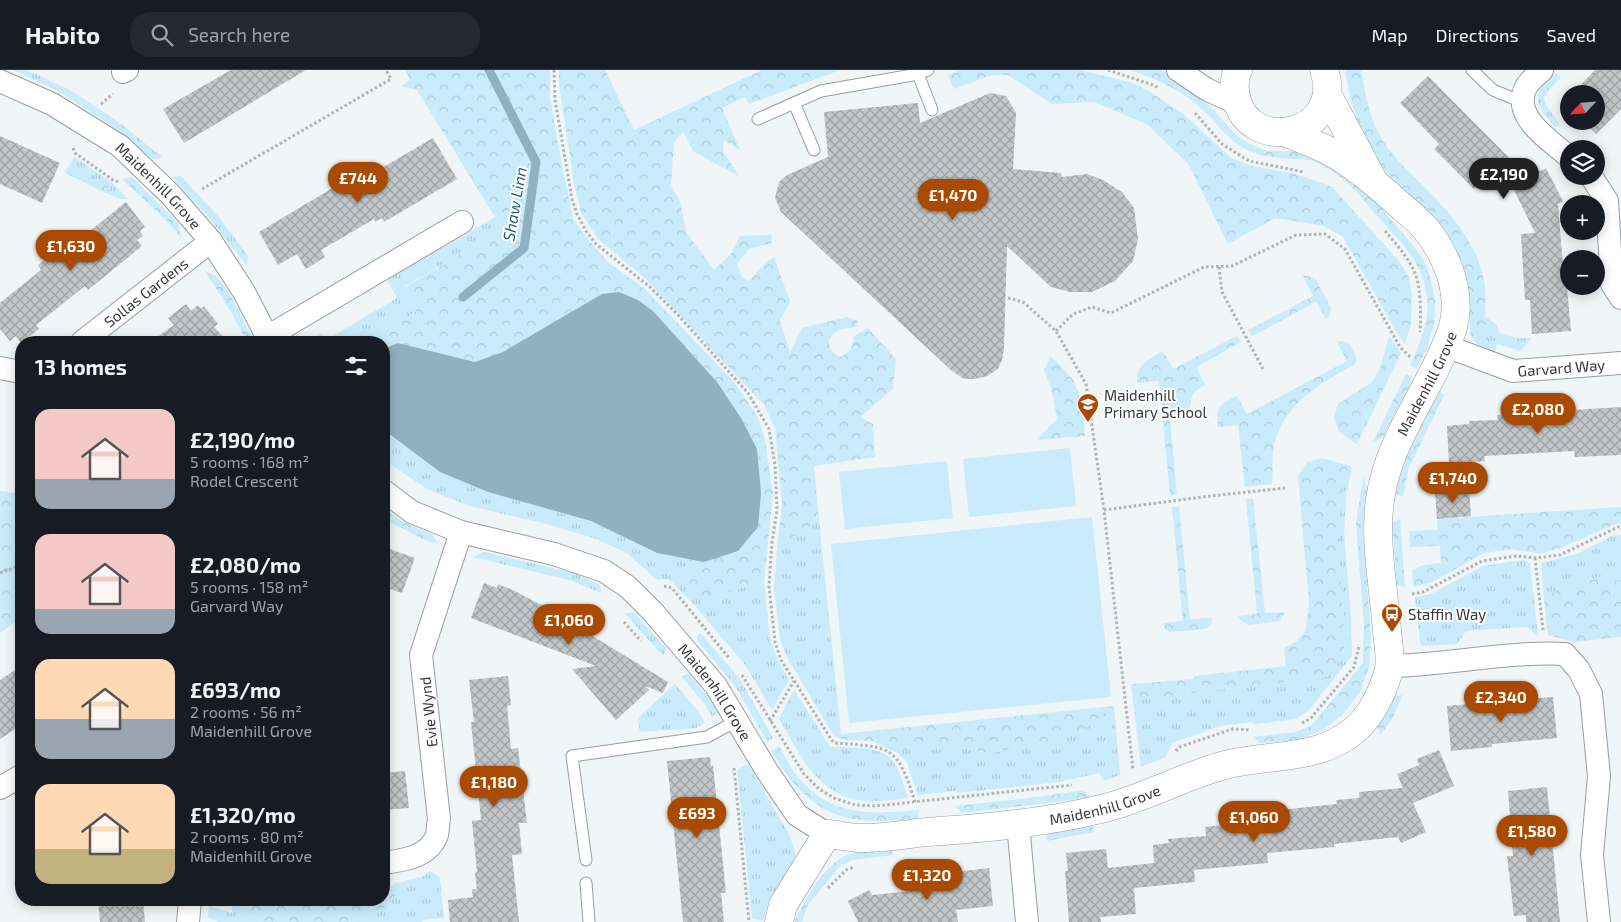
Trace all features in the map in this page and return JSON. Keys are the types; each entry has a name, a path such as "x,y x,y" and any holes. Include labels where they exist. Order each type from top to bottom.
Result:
{"street":[{"path":"1178,70 1206,89 1238,104"},
{"path":"1238,70 1234,88 1238,104"},
{"path":"1542,70 1526,86 1522,102 1524,111 1529,121 1560,149"},
{"name":"Maidenhill Grove","path":"0,81 52,104 120,146 170,194 211,241 244,292 266,336"},
{"path":"1286,133 1301,129 1313,120 1322,108 1326,82"},
{"name":"Maidenhill Grove","path":"1326,82 1374,182"},
{"name":"Maidenhill Grove","path":"390,496 412,512 461,532 554,554 604,571 628,587 653,612 716,686 767,771 797,815 827,834 861,838 1018,824 1102,809 1214,768 1240,761 1308,752 1343,739 1359,726 1370,713 1390,666 1378,530 1380,499 1386,474 1400,437 1453,329 1456,303 1454,281 1439,246 1422,226 1374,182 1336,154 1286,133 1271,132 1258,126 1246,117 1238,104"},
{"path":"1597,185 1607,201 1612,284 1621,298"},
{"path":"275,336 462,222"},
{"name":"Sollas Gardens","path":"90,336 211,241"},
{"name":"Garvard Way","path":"1446,346 1513,371 1621,364"},
{"path":"0,368 15,371"},
{"name":"Evie Wynd","path":"390,861 417,856 430,847 437,835 439,819 422,656 461,532"},
{"path":"1390,666 1415,666 1545,653 1565,654 1579,670 1591,694 1599,776 1592,856 1599,922"},
{"path":"0,788 15,779"},
{"path":"1018,824 1027,922"},
{"path":"779,922 783,905 827,834"},
{"path":"188,922 189,906"}],"lane":[{"path":"1472,70 1493,90 1522,102"},
{"path":"758,119 821,91 923,72 932,110"},
{"path":"794,103 814,150"},
{"path":"586,860 572,756 707,737 738,720"},
{"path":"586,883 589,922"}],"path":[{"path":"202,189 391,79 386,70"},
{"path":"554,70 555,100 572,199 586,231 596,244 650,287 678,315 748,393 769,429 776,466 777,510 772,542 769,586 775,642 781,660 834,743 876,746 894,755 907,776 915,802"},
{"path":"1108,70 1153,84 1162,89"},
{"path":"1192,111 1222,144 1249,161 1310,173"},
{"path":"72,148 75,153 125,187"},
{"path":"1381,228 1401,249 1415,274 1421,312 1420,334"},
{"path":"1056,331 1073,314 1092,307 1111,313 1204,267 1232,266 1296,235 1325,234 1345,249 1400,347 1410,357"},
{"path":"1220,267 1222,292 1263,369"},
{"path":"1008,298 1023,302 1056,331 1086,384 1104,510 1136,798"},
{"path":"1406,362 1413,349"},
{"path":"1104,510 1286,488"},
{"path":"1411,594 1423,592 1482,561 1518,556 1535,558 1560,555 1618,527 1621,528"},
{"path":"1535,558 1545,653"},
{"path":"0,573 15,567"},
{"path":"655,584 672,588 730,660"},
{"path":"1410,585 1412,602"},
{"path":"618,615 644,644"},
{"path":"1300,725 1310,719 1354,667 1359,648 1358,639"},
{"path":"741,674 804,774 819,789 834,798 854,805 876,806 1082,784"},
{"path":"770,721 794,681"},
{"path":"1174,754 1179,747 1233,729 1259,731"},
{"path":"715,732 734,766 749,922"},
{"path":"828,889 846,870 856,866"}],"green space":[{"path":"12,70 27,70 70,90 120,123 162,157 154,160 108,123 55,89"},
{"path":"405,70 550,70 550,97 573,218 583,233 608,262 645,289 735,383 757,415 764,435 773,493 764,581 716,596 701,596 686,583 685,558 704,562 503,352 475,362 398,343 390,346 390,336 374,336 417,311 405,287 483,241 499,224 417,90 401,86 410,80"},
{"path":"559,70 605,70 634,130 762,70 840,70 749,104 745,97 722,108 740,150 724,140 723,151 740,177 693,151 683,132 674,142 671,185 680,201 686,232 714,270 731,254 740,236 771,235 772,243 749,249 737,264 742,277 749,281 765,263 774,257 790,302 780,320 790,353 802,328 847,317 858,321 856,327 838,331 832,335 829,342 830,348 839,357 846,354 852,347 854,336 868,328 896,359 893,389 860,417 873,424 875,457 814,466 819,520 777,548 782,505 775,428 764,405 647,280 598,239 581,213 574,183 559,86"},
{"path":"959,70 1080,70 1133,83 1182,113 1231,158 1252,166 1296,174 1332,187 1399,261 1409,277 1412,298 1411,323 1405,344 1395,330 1343,237 1324,226 1275,218 1228,244 1189,165 1148,125 1095,102 1052,104 1008,75 992,75 954,89 948,75"},
{"path":"1129,70 1159,70 1167,73 1193,90 1237,136 1250,144 1267,151 1300,151 1320,155 1373,198 1415,248 1426,264 1431,281 1435,301 1434,324 1427,348 1416,369 1410,365 1422,337 1425,323 1427,296 1424,282 1419,268 1410,254 1356,192 1342,178 1313,161 1268,156 1243,148 1190,99 1161,82"},
{"path":"1345,70 1361,70 1370,112 1384,143 1398,161 1451,217 1469,242 1476,255 1485,285 1485,316 1497,325 1499,332 1489,332 1472,338 1469,323 1468,287 1461,261 1443,231 1383,168 1368,146 1362,134 1350,96"},
{"path":"1555,73 1561,77 1550,88 1544,98 1546,105 1560,126 1555,127 1539,106 1538,94"},
{"path":"74,157 113,183 128,199 120,199 106,193 110,187 93,180 71,163"},
{"path":"71,163 93,180 110,187 106,193 65,173"},
{"path":"181,176 218,216 248,256 247,266 205,213 172,177"},
{"path":"132,177 178,223 181,238 166,220 122,179"},
{"path":"495,217 499,224 483,241 405,286 418,311 374,336 333,336 397,298 387,280"},
{"path":"205,271 216,276 229,292 251,336 244,336"},
{"path":"1303,276 1315,278 1331,308 1330,315 1326,319 1316,302 1252,336 1248,330 1313,296"},
{"path":"1489,332 1499,332 1516,338 1532,338 1521,351 1497,344 1495,352 1477,344 1472,338"},
{"path":"1237,336 1241,342 1196,367 1205,385 1193,395 1190,411 1169,412 1177,494 1170,495 1159,381 1137,383 1137,376 1141,366 1163,351 1173,369"},
{"path":"1389,336 1401,353 1357,444 1339,432 1334,418 1338,404 1372,382 1381,366"},
{"path":"1343,341 1350,344 1357,359 1354,365 1314,389 1302,399 1283,422 1273,452 1272,484 1245,487 1238,425 1218,427 1218,411 1220,407 1237,396 1247,414 1347,361 1337,342"},
{"path":"1051,356 1074,381 1082,403 1085,436 1039,440 1040,436 1057,419 1052,391 1044,370"},
{"path":"1406,374 1413,378 1394,420 1383,437 1373,442"},
{"path":"1439,391 1444,395 1408,470 1403,497 1396,494 1401,467 1411,443"},
{"path":"390,434 440,472 488,492 591,521 657,553 685,558 686,583 716,596 764,581 770,639 778,661 789,680 772,710 746,666 695,606 669,579 657,580 627,553 596,539 543,523 469,506 427,489 390,464"},
{"path":"1070,448 1076,506 969,517 963,459"},
{"path":"1322,458 1350,466 1342,479 1337,533 1345,638 1343,655 1326,677 1133,700 1131,684 1193,679 1194,676 1286,666 1284,648 1296,642 1305,632 1309,603 1298,476 1307,462"},
{"path":"947,461 953,518 845,529 839,472"},
{"path":"1350,466 1352,467 1346,497 1344,536 1351,616 1352,656 1308,711 1296,719 1220,726 1172,743 1166,757 1141,767 1133,700 1326,677 1343,655 1345,638 1337,533 1342,478"},
{"path":"1363,477 1367,487 1363,530 1371,637 1369,667 1360,692 1343,714 1324,729 1298,740 1260,743 1253,737 1296,732 1311,726 1363,663 1364,626 1356,523"},
{"path":"0,491 15,493 15,622 0,633"},
{"path":"1246,499 1253,499 1265,613 1285,612 1280,621 1249,625 1238,619 1237,616 1257,614"},
{"path":"1172,507 1179,507 1190,619 1212,618 1212,624 1206,629 1170,632 1165,629 1163,623 1183,621"},
{"path":"1621,507 1621,523 1558,549 1540,554 1512,549 1484,553 1432,582 1413,587 1412,570 1423,565 1441,563 1440,546 1410,547 1409,531 1438,530 1437,519"},
{"path":"390,513 402,521 432,534 438,544 427,541 390,522"},
{"path":"1092,517 1111,697 849,723 831,544"},
{"path":"1400,519 1405,588 1397,585 1392,523"},
{"path":"819,520 841,739 834,736 788,659 780,640 774,587 777,548"},
{"path":"1614,535 1621,535 1621,581 1616,581 1617,573 1559,588 1544,599 1541,563 1577,554"},
{"path":"484,552 575,573 600,585 601,593 573,581 473,557"},
{"path":"1524,560 1530,563 1538,636 1527,627 1466,631 1457,644 1423,646 1420,643 1415,597 1431,594 1483,566"},
{"path":"1617,573 1616,580 1621,581 1621,637 1575,642 1548,635 1544,599 1559,588"},
{"path":"633,612 666,648 663,656 625,614"},
{"path":"700,633 740,679 773,738 767,741 735,686 697,640 697,636"},
{"path":"688,674 709,697 717,712 712,717 705,704 681,676"},
{"path":"675,684 697,710 705,723 696,728 640,732 638,718"},
{"path":"794,689 830,747 868,749 882,753 892,759 903,781 908,798 879,801 857,800 837,793 816,776 807,766 779,719"},
{"path":"1403,695 1392,719 1380,735 1377,724 1389,709 1393,697"},
{"path":"1114,706 1120,775 1104,781 1099,773 1059,782 918,796 907,762 899,754 910,746 940,744 990,753 1058,740 1077,734"},
{"path":"1114,706 1077,734 1058,740 990,753 940,744 910,746 899,754 872,741 841,739 841,734"},
{"path":"779,746 794,772 807,787 821,798 850,810 866,812 919,810 918,819 881,821 848,818 819,806 791,780 771,751"},
{"path":"748,764 789,834 796,855 791,867 773,894 763,921 752,918 737,770"},
{"path":"1083,790 1090,797 962,813 955,806 1038,797"},
{"path":"1093,825 1094,832 1047,841 1046,833"},
{"path":"890,849 894,855 852,860 839,867 808,905 802,922 794,922 816,884 838,860 857,852"},
{"path":"430,871 440,877 444,918 423,920 422,922 353,922 377,912 386,906 390,906 390,902 402,882 423,876"},
{"path":"402,882 390,901 390,888 395,883"},
{"path":"209,906 232,913 232,906 241,906 261,922 219,922 208,917"},
{"path":"386,906 383,910 353,922 261,922 242,907"}],"shaded area":[{"path":"619,292 638,300 653,311 717,382 741,418 757,449 761,493 758,527 738,551 704,562 657,553 591,521 488,492 440,472 390,434 390,346 398,343 475,362 503,352 602,294"}],"building":[{"path":"231,70 306,70 184,143 163,109"},
{"path":"1595,70 1621,70 1621,109 1605,125 1605,85 1581,85"},
{"path":"1428,76 1528,177 1546,168 1560,195 1560,203 1558,204 1562,250 1560,250 1560,295 1568,295 1571,331 1532,334 1530,300 1525,300 1521,234 1535,233 1501,163 1474,189 1434,149 1439,144 1400,103"},
{"path":"990,93 1006,96 1016,113 1013,169 1061,173 1062,177 1087,174 1103,180 1122,192 1134,208 1138,239 1133,261 1115,281 1092,292 1070,292 1051,287 1007,246 1004,349 1002,360 998,369 987,376 964,379 952,371 781,212 775,198 779,182 787,175 828,157 824,112 918,103 920,123"},
{"path":"1592,130 1600,130 1596,134"},
{"path":"0,136 60,163 42,203 0,184"},
{"path":"433,138 457,179 384,222 382,218 375,222 374,219 321,250 325,257 306,269 297,254 278,265 259,232 376,162 380,169"},
{"path":"126,202 145,227 140,231 143,236 137,240 142,246 88,290 85,286 36,325 39,329 30,336 15,336 10,341 0,329 0,303 41,270 38,265 71,238 75,243"},
{"path":"186,304 191,311 198,305 201,309 204,306 218,324 214,327 222,336 158,336 174,325 168,318"},
{"path":"1621,407 1621,455 1575,457 1574,451 1484,456 1485,461 1449,463 1447,426 1469,424 1469,421 1498,420 1497,415"},
{"path":"1469,489 1471,516 1437,519 1435,491"},
{"path":"390,549 415,558 402,593 390,589"},
{"path":"484,583 497,588 498,584 537,603 585,621 581,629 668,682 663,693 645,686 649,690 616,720 572,669 596,666 471,618"},
{"path":"15,670 15,729 0,739 0,680"},
{"path":"508,676 511,705 507,706 511,749 518,748 527,823 519,823 522,854 512,855 519,922 450,922 448,900 473,897 472,889 477,889 472,821 481,820 471,722 474,722 469,680"},
{"path":"1553,697 1557,738 1492,744 1492,747 1451,751 1447,706"},
{"path":"1439,750 1454,786 1413,803 1426,832 1401,843 1398,837 1334,844 1334,847 1267,853 1268,863 1194,870 1195,882 1134,888 1136,914 1100,917 1101,922 1069,922 1065,871 1068,871 1066,853 1106,849 1108,868 1154,863 1153,845 1169,843 1168,839 1206,836 1205,827 1273,820 1271,811 1337,804 1336,800 1359,798 1359,792 1403,788 1397,774 1419,765 1417,759"},
{"path":"710,757 711,766 713,765 726,893 721,893 724,922 683,922 667,761"},
{"path":"405,771 409,808 390,810 390,772"},
{"path":"1547,787 1560,922 1526,922 1526,915 1514,916 1507,856 1513,856 1508,791"},
{"path":"989,868 993,906 956,910 958,922 858,922 848,901 869,890 872,895 949,887 947,873"},
{"path":"99,906 144,906 145,922 100,922"}],"waterway":[{"name":"Shaw Linn","path":"463,297 524,248 536,162 489,70"}],"place":[{"name":"Maidenhill Primary School","path":"1088,423"},
{"name":"Staffin Way","path":"1392,633"}]}
